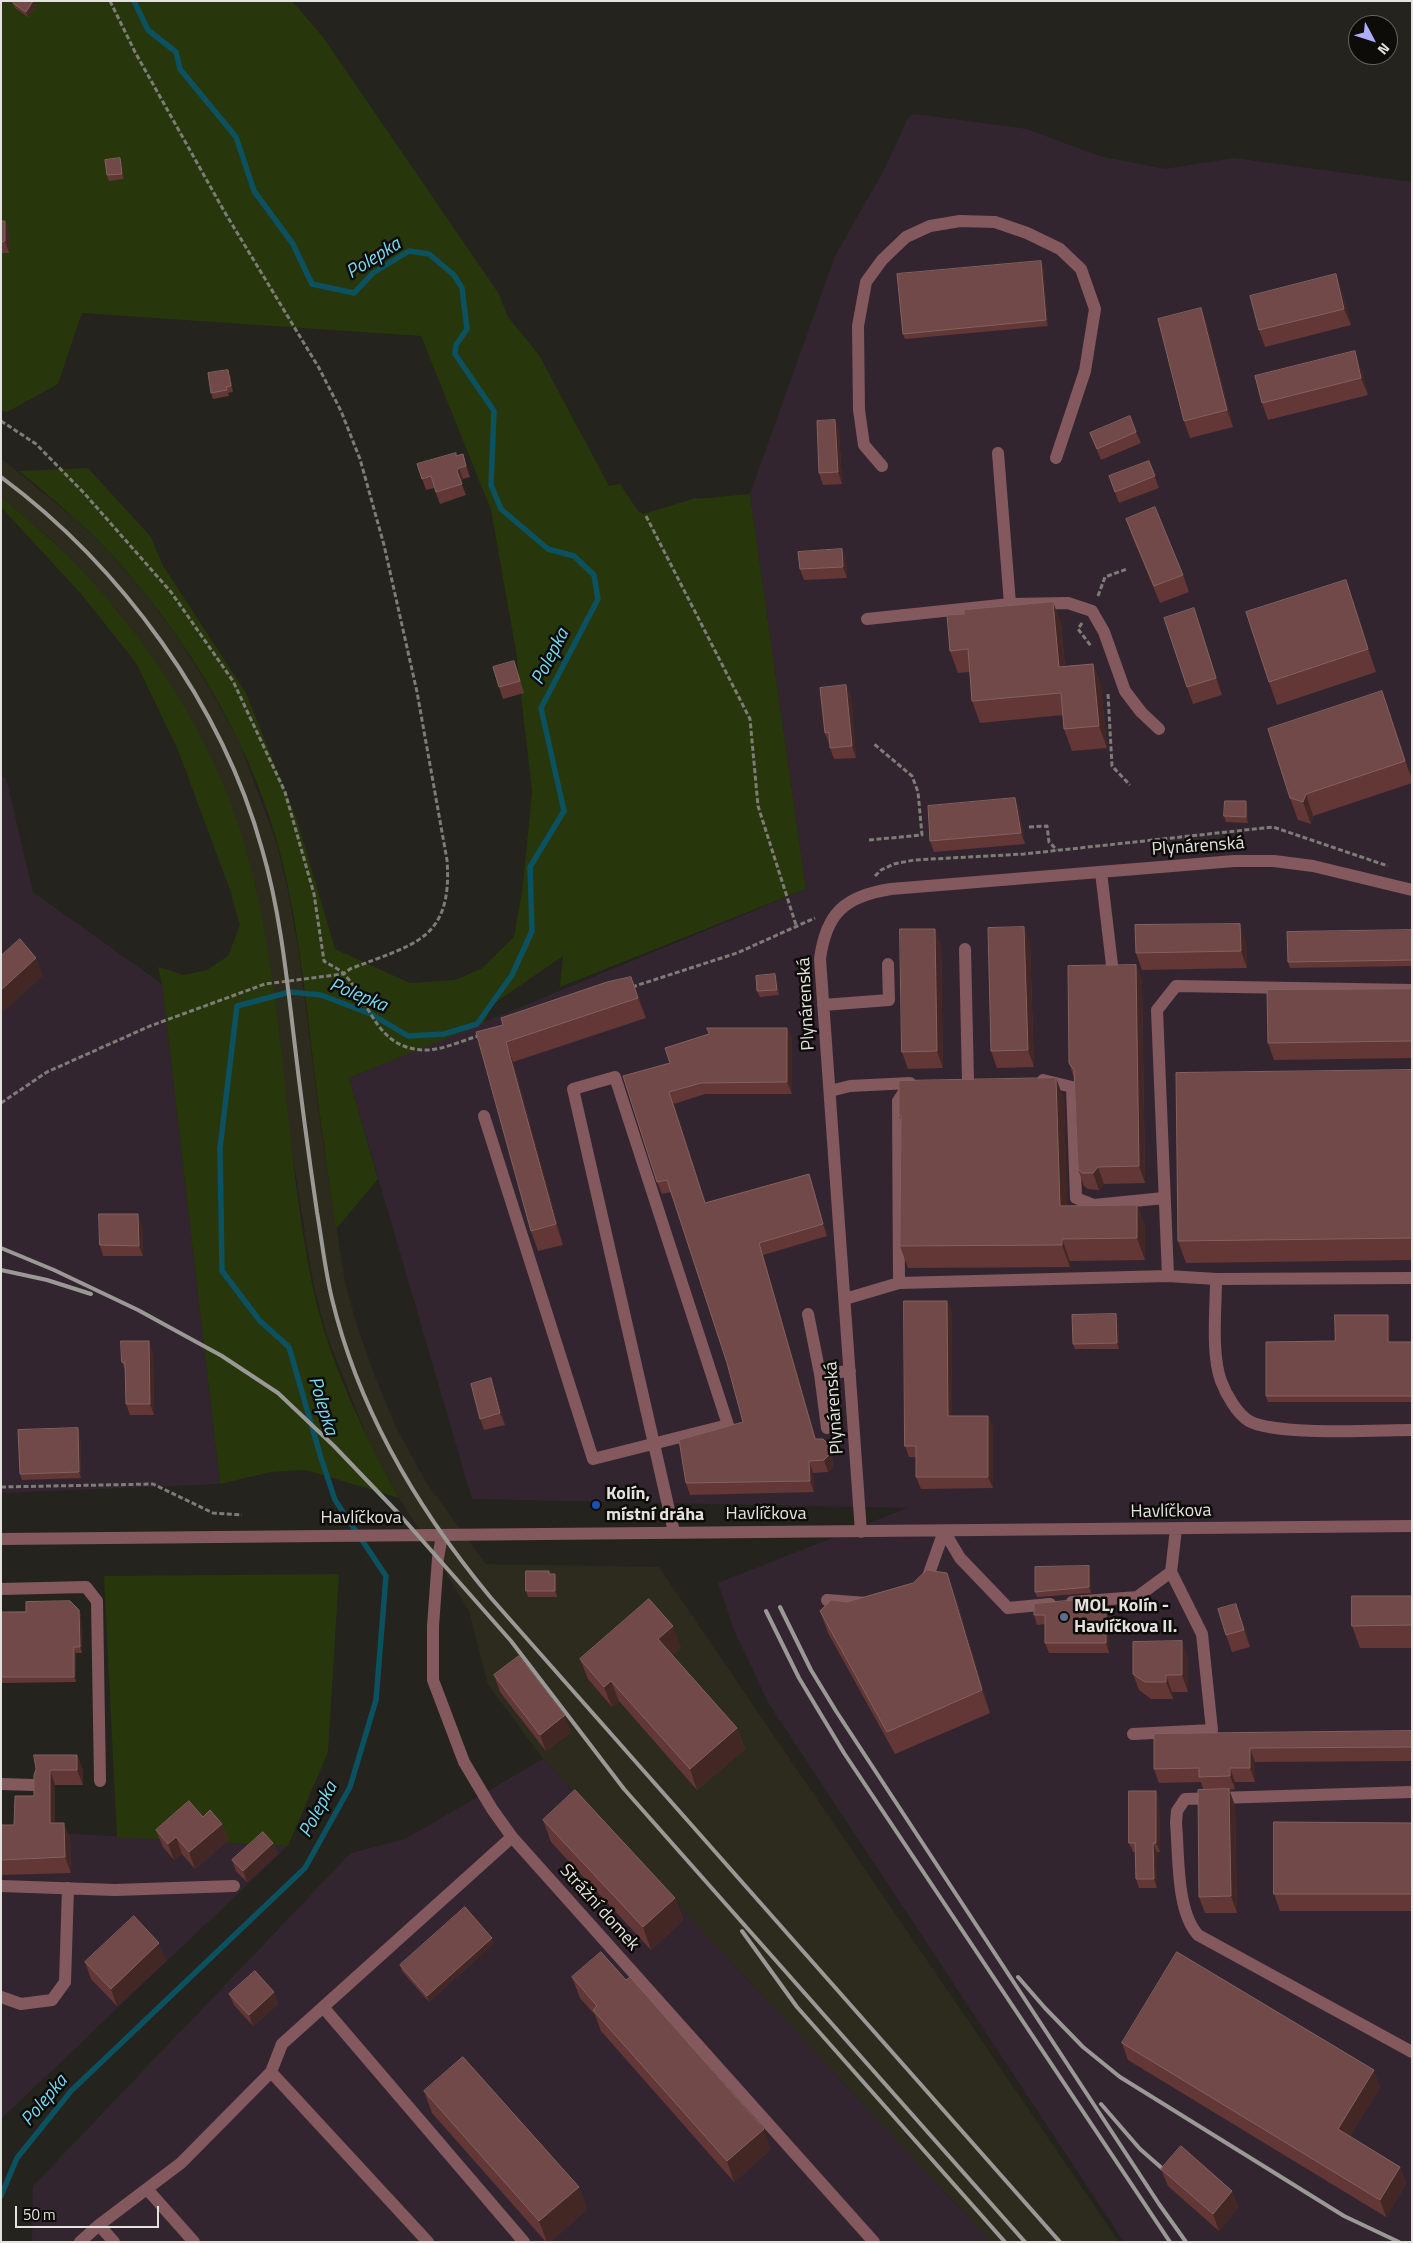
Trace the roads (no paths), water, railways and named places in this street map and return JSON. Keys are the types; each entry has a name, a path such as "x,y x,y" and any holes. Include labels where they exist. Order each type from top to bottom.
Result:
{"street":[{"path":"882,466 864,445 859,410 858,326 866,282 882,260 906,237 930,226 960,221 995,222 1027,233 1060,249 1081,268 1095,310 1085,371 1056,458"},
{"path":"998,452 1010,604"},
{"path":"867,619 1010,604 1068,603 1092,611 1104,632 1125,691 1141,712 1159,729"},
{"name":"Plynárenská","path":"861,1532 820,959 822,940 830,922 839,909 854,898 872,892 1234,861 1274,861 1313,866 1412,890"},
{"path":"1101,872 1112,965"},
{"path":"965,949 968,1081"},
{"path":"823,1005 889,1000 888,964"},
{"path":"1168,1276 1157,1010 1176,986 1412,990"},
{"path":"484,1116 593,1459 654,1444 728,1425 615,1077 573,1089 654,1444 674,1532"},
{"path":"1027,1078 1036,1078 1072,1087 1076,1198 1094,1205 1164,1198"},
{"path":"830,1091 856,1086 915,1083 898,1100 899,1283"},
{"path":"844,1299 899,1283 1168,1276 1216,1279 1412,1278"},
{"path":"1216,1279 1216,1351 1220,1380 1234,1405 1249,1421 1276,1429 1412,1430"},
{"path":"808,1314 820,1374 827,1428"},
{"path":"820,1374 850,1371"},
{"name":"Havlíčkova","path":"1,1539 1412,1526"},
{"path":"1133,1734 1212,1730 1202,1634 1171,1572 1176,1529"},
{"path":"944,1531 960,1558 1008,1608 1137,1597 1171,1572"},
{"path":"910,1592 926,1585 944,1531"},
{"name":"Strážní domek","path":"442,1536 438,1558 433,1626 433,1680 464,1762 492,1809 512,1837 874,2242"},
{"path":"1,1590 86,1587 97,1601 100,1781"},
{"path":"826,1600 878,1604"},
{"path":"1,1784 34,1785"},
{"path":"1412,1792 1185,1799 1177,1811 1176,1823 1184,1911 1189,1925 1198,1935 1412,2052"},
{"path":"80,2242 99,2225 181,2163 271,2072 282,2044 512,1837"},
{"path":"1,1886 115,1890 234,1886"},
{"path":"1,1997 22,2004 52,2000 65,1982 68,1888"},
{"path":"323,2007 524,2242"},
{"path":"271,2072 428,2242"},
{"path":"147,2189 194,2242"},
{"path":"99,2225 114,2242"}],"waterway":[{"name":"Polepka","path":"1,2196 17,2158 71,2091 305,1868 350,1787 376,1700 386,1576 335,1500 289,1347 260,1321 222,1271 220,1148 237,1006 290,992 321,995 371,1014 408,1036 444,1034 477,1024 512,975 532,931 530,867 564,811 541,708 598,599 594,575 574,556 548,549 501,509 491,485 494,411 455,354 456,345 467,329 462,288 454,275 429,254 409,251 373,273 354,293 312,284 293,244 254,191 236,137 180,69 176,52 148,30 134,1"}],"railway":[{"path":"1,477 45,513 87,552 126,596 162,642 193,691 221,742 244,795 262,849 277,916 285,962 301,1098 325,1266 332,1299 358,1381 394,1458 439,1530 491,1598 1060,2242"},
{"path":"1,1248 54,1270 138,1310 222,1356 278,1393 334,1446 399,1514 511,1641 624,1789 1025,2242"},
{"path":"1,1270 47,1280 91,1294"},
{"path":"780,1607 811,1670 836,1711 1159,2204 1186,2242"},
{"path":"766,1611 799,1678 844,1753 1170,2242"},
{"path":"742,1931 797,2007 1005,2242"},
{"path":"1018,1977 1083,2047 1120,2077 1344,2216 1399,2242"},
{"path":"1101,2104 1140,2149 1172,2177"}],"place":[{"name":"Kolín, místní dráha","path":"596,1505"},
{"name":"MOL, Kolín - Havlíčkova II.","path":"1064,1617"}]}
